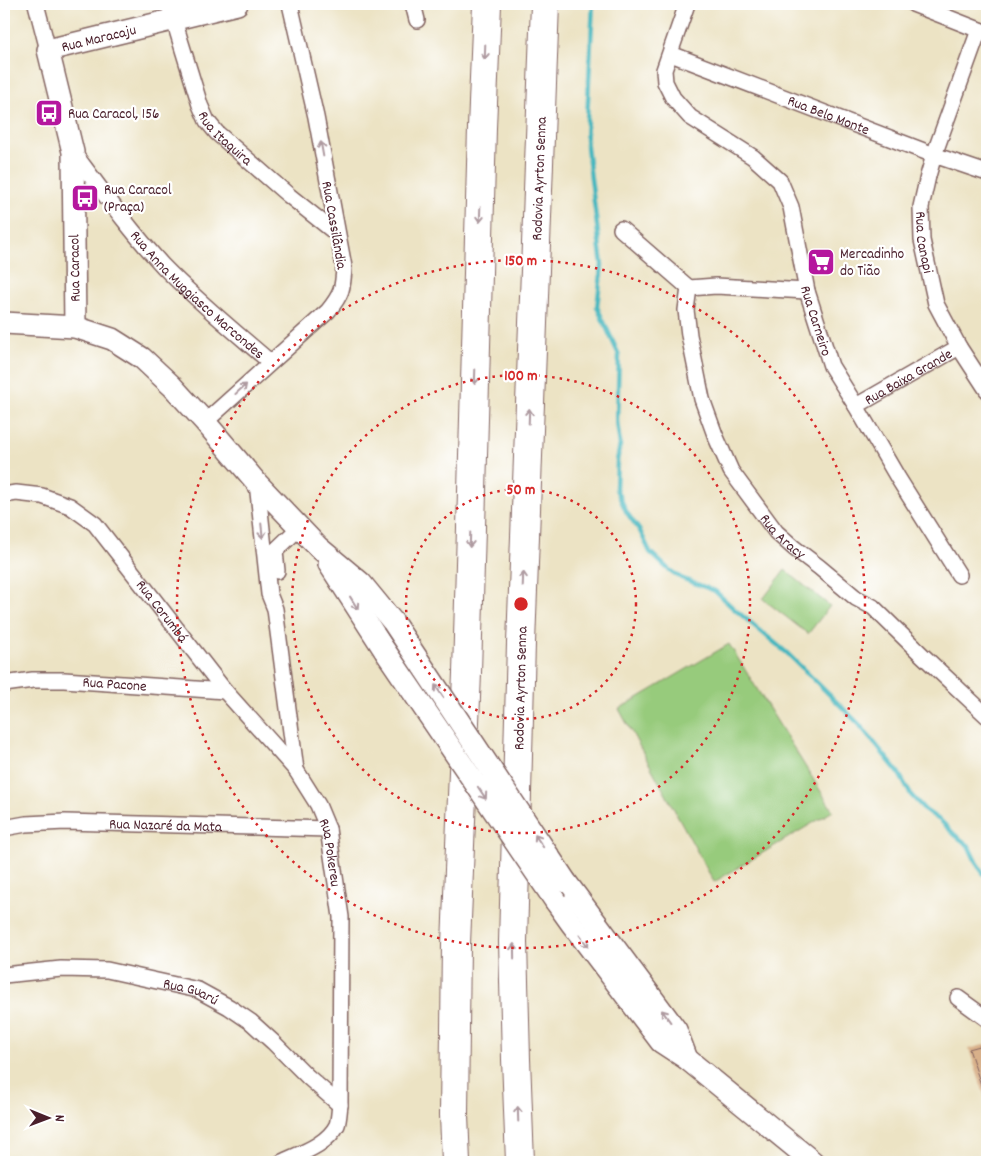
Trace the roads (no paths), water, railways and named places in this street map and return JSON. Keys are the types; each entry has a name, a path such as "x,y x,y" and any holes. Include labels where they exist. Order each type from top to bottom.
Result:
{"highway":[{"path":"456,1162 454,1116 456,944 487,4"},
{"name":"Rodovia Ayrton Senna","path":"520,1162 513,942 521,644 545,4"}],"main road":[{"name":"Rua Maracaju","path":"48,50 171,11 237,4"},
{"name":"Rua Caracol","path":"48,50 73,152 75,327"},
{"path":"4,323 75,327 112,339 142,358 172,386 257,483 318,547 361,583 392,622 566,882 676,1030 687,1059"},
{"path":"318,547 385,651 556,902 661,1042 687,1059 813,1162"}],"street":[{"name":"Rua Caracol","path":"36,4 48,50"},
{"name":"Rua Cassilândia","path":"205,422 328,311 343,287 344,267 316,117 290,4"},
{"path":"413,4 417,20"},
{"name":"Rua Carneiro","path":"687,4 664,70 665,82 673,98 690,117 753,157 780,181 791,207 807,291 831,366 898,478 959,574"},
{"path":"913,4 983,32"},
{"name":"Rua Itaquira","path":"171,11 200,105 207,120 218,133 287,194 337,234"},
{"name":"Rua Canapi","path":"983,32 934,155 921,207 922,240 936,304 959,347 987,390"},
{"name":"Rua Belo Monte","path":"671,54 934,155 987,173"},
{"name":"Rua Anna Muggiasco Marcondes","path":"73,152 126,223 163,266 198,300 270,362"},
{"path":"620,229 689,288 716,286 807,291"},
{"name":"Rua Aracy","path":"689,288 686,310 702,399 731,471 776,532 856,598 873,607 987,716"},
{"name":"Rua Baixa Grande","path":"856,406 959,347"},
{"name":"Rua Pokereu","path":"257,483 269,594 275,609 296,770 318,805 328,829 341,917 340,1105 338,1124 329,1136 314,1147 282,1162"},
{"name":"Rua Corumbá","path":"4,495 16,493 42,496 70,506 95,524 225,690 296,770"},
{"name":"Rua Pokereu","path":"275,609 279,592 275,551 300,527"},
{"name":"Rua Pacone","path":"4,684 33,680 64,680 225,690"},
{"name":"Rua Nazaré da Mata","path":"4,828 26,824 64,822 328,829"},
{"name":"Rua Guarú","path":"4,975 62,969 107,970 198,990 251,1022 340,1105"},
{"path":"958,998 987,1018"}],"waterway":[{"path":"593,4 586,139 602,265 597,307 619,355 617,421 620,445 617,461 616,489 627,513 640,531 650,552 681,578 715,591 787,653 859,724 898,772 911,795 925,810 941,821 968,845 978,866 987,878"}],"place":[{"name":"Rua Caracol, 156","path":"49,113"},
{"name":"Rua Caracol (Praça)","path":"85,198"},
{"name":"Mercadinho do Tião","path":"821,262"}]}
